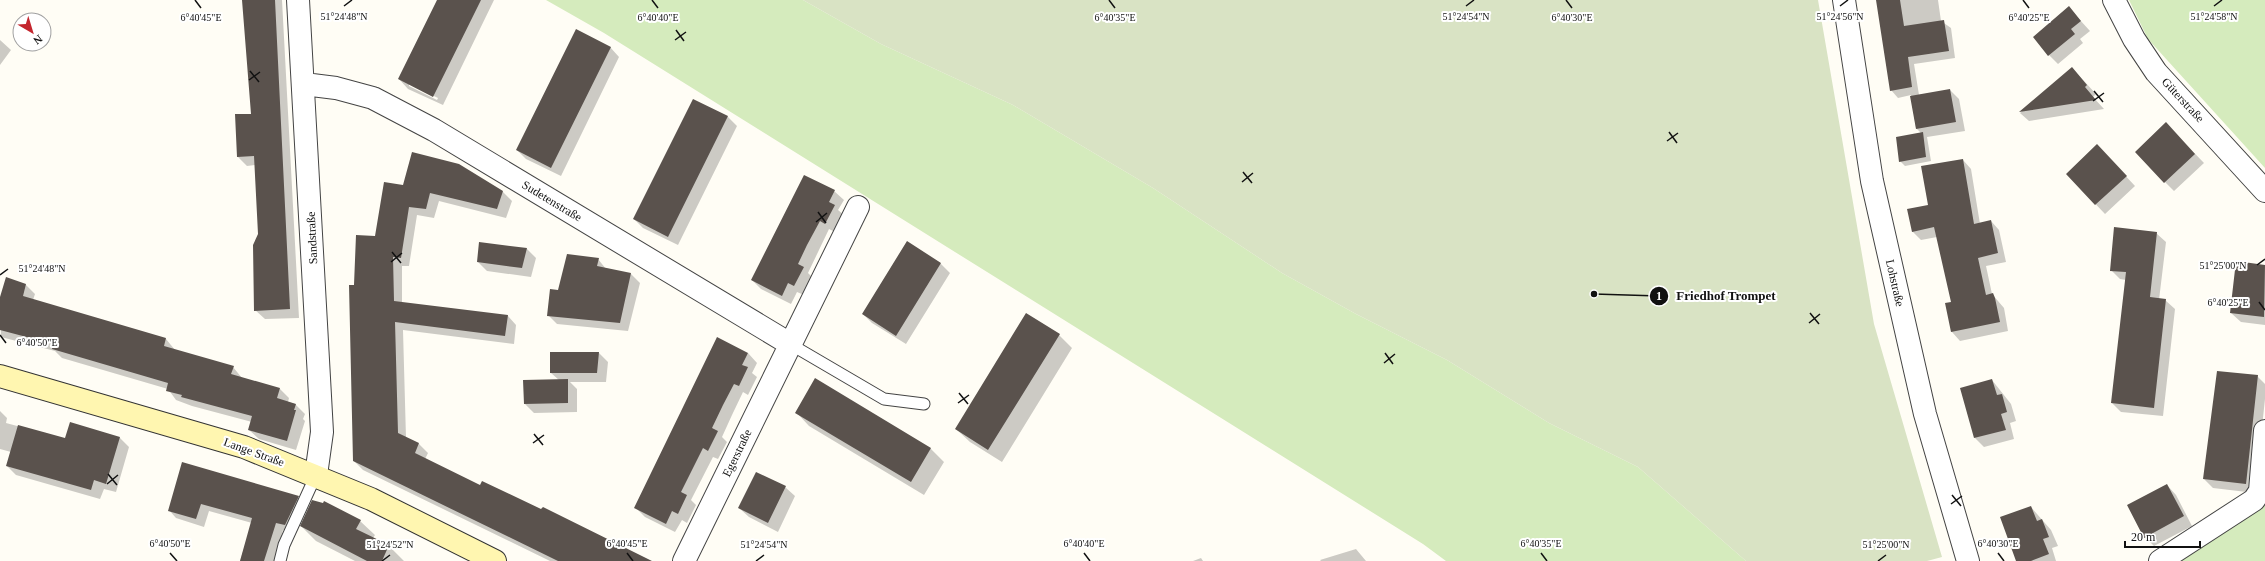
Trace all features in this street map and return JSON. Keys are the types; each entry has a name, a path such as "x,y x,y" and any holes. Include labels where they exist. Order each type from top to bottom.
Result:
{"street":[{"name":"Sandstraße","path":"298,0 304,84 322,432 316,475"},
{"name":"Lohstraße","path":"1844,0 1872,181 1925,414 1968,561"},
{"name":"Güterstraße","path":"2114,0 2134,39 2156,72 2265,191"},
{"name":"Sudetenstraße","path":"304,84 336,88 373,98 434,130 790,344"},
{"name":"Egerstraße","path":"684,561 858,207"},
{"name":"Lange Straße","path":"0,376 244,448 316,475 371,499 492,560"},
{"path":"2160,561 2254,500 2260,491 2265,431"}],"lane":[{"path":"790,344 884,399 924,404"},
{"path":"280,561 284,545 316,475"}],"green space":[{"path":"546,0 803,0 881,44 1013,105 1153,188 1282,273 1356,314 1447,360 1549,423 1638,467 1746,561 1446,561 1423,544 604,33"},
{"path":"803,0 1818,0 1874,324 1942,557 1927,561 1746,561 1638,467 1549,423 1447,360 1356,314 1282,273 1153,188 1013,105 881,44"},
{"path":"2129,0 2265,0 2265,168 2148,39"},
{"path":"2265,500 2265,561 2171,561"}],"building":[{"path":"242,0 275,0 290,309 254,311 253,245 258,234 254,156 237,157 235,114 251,114"},
{"path":"437,0 481,0 433,97 398,79"},
{"path":"1876,0 1900,0 1904,26 1944,20 1949,51 1908,57 1912,87 1890,91"},
{"path":"2069,6 2081,21 2071,29 2075,34 2048,56 2033,37"},
{"path":"576,29 611,47 551,168 516,150"},
{"path":"2072,67 2087,85 2085,87 2096,100 2019,112"},
{"path":"1950,89 1956,122 1916,129 1910,96"},
{"path":"693,99 728,116 668,237 633,219"},
{"path":"2166,122 2195,154 2164,183 2135,152"},
{"path":"1923,132 1926,157 1899,162 1896,137"},
{"path":"2097,144 2127,176 2095,205 2066,174"},
{"path":"412,152 459,164 503,191 497,209 430,193 426,209 409,207 401,258 393,257 394,301 508,315 505,336 395,322 398,433 419,443 415,453 480,485 482,481 541,509 543,507 652,561 558,561 353,461 349,285 354,285 356,235 375,236 384,182 403,185"},
{"path":"1963,159 1974,224 1991,220 1998,253 1978,258 1986,295 1993,293 2000,322 1951,332 1945,303 1951,302 1934,227 1912,232 1907,209 1928,205 1921,166"},
{"path":"804,175 835,190 829,202 835,205 825,224 820,221 807,245 798,264 804,267 794,286 788,283 782,296 751,280"},
{"path":"2114,227 2157,232 2150,297 2166,299 2154,408 2111,403 2126,272 2110,271"},
{"path":"907,241 941,263 896,336 862,314"},
{"path":"479,242 527,248 522,268 477,262"},
{"path":"567,254 599,258 597,266 631,273 620,323 547,316 550,289 558,290"},
{"path":"2236,261 2265,265 2264,317 2230,313"},
{"path":"6,277 26,284 23,296 166,338 164,346 234,366 231,374 280,388 277,398 296,404 294,410 296,410 287,441 248,430 252,416 181,397 182,395 166,391 168,383 52,349 53,344 0,330 0,297"},
{"path":"1026,313 1060,334 988,450 955,429"},
{"path":"717,337 748,353 742,365 748,367 739,386 734,384 712,428 718,431 708,451 703,448 681,492 687,495 678,514 672,511 666,524 634,508"},
{"path":"550,352 599,352 597,373 550,373"},
{"path":"2217,371 2258,375 2246,484 2203,479"},
{"path":"815,378 931,448 911,482 795,413"},
{"path":"568,379 568,403 524,404 523,380"},
{"path":"1992,379 1997,395 2002,394 2007,412 2001,414 2006,430 1974,438 1960,388"},
{"path":"70,422 120,437 106,484 94,480 91,490 6,466 18,425 65,438"},
{"path":"182,462 299,496 285,525 276,523 264,561 240,561 252,518 201,504 196,519 168,511"},
{"path":"756,472 786,486 768,523 738,508"},
{"path":"2167,484 2184,516 2144,538 2127,505"},
{"path":"312,500 323,503 324,501 361,520 356,529 389,545 382,561 367,561 300,526"},
{"path":"2031,506 2037,521 2042,519 2049,537 2043,539 2049,554 2031,561 2016,561 2000,517"}],"place":[{"name":"Friedhof Trompet","path":"1594,294"}]}
